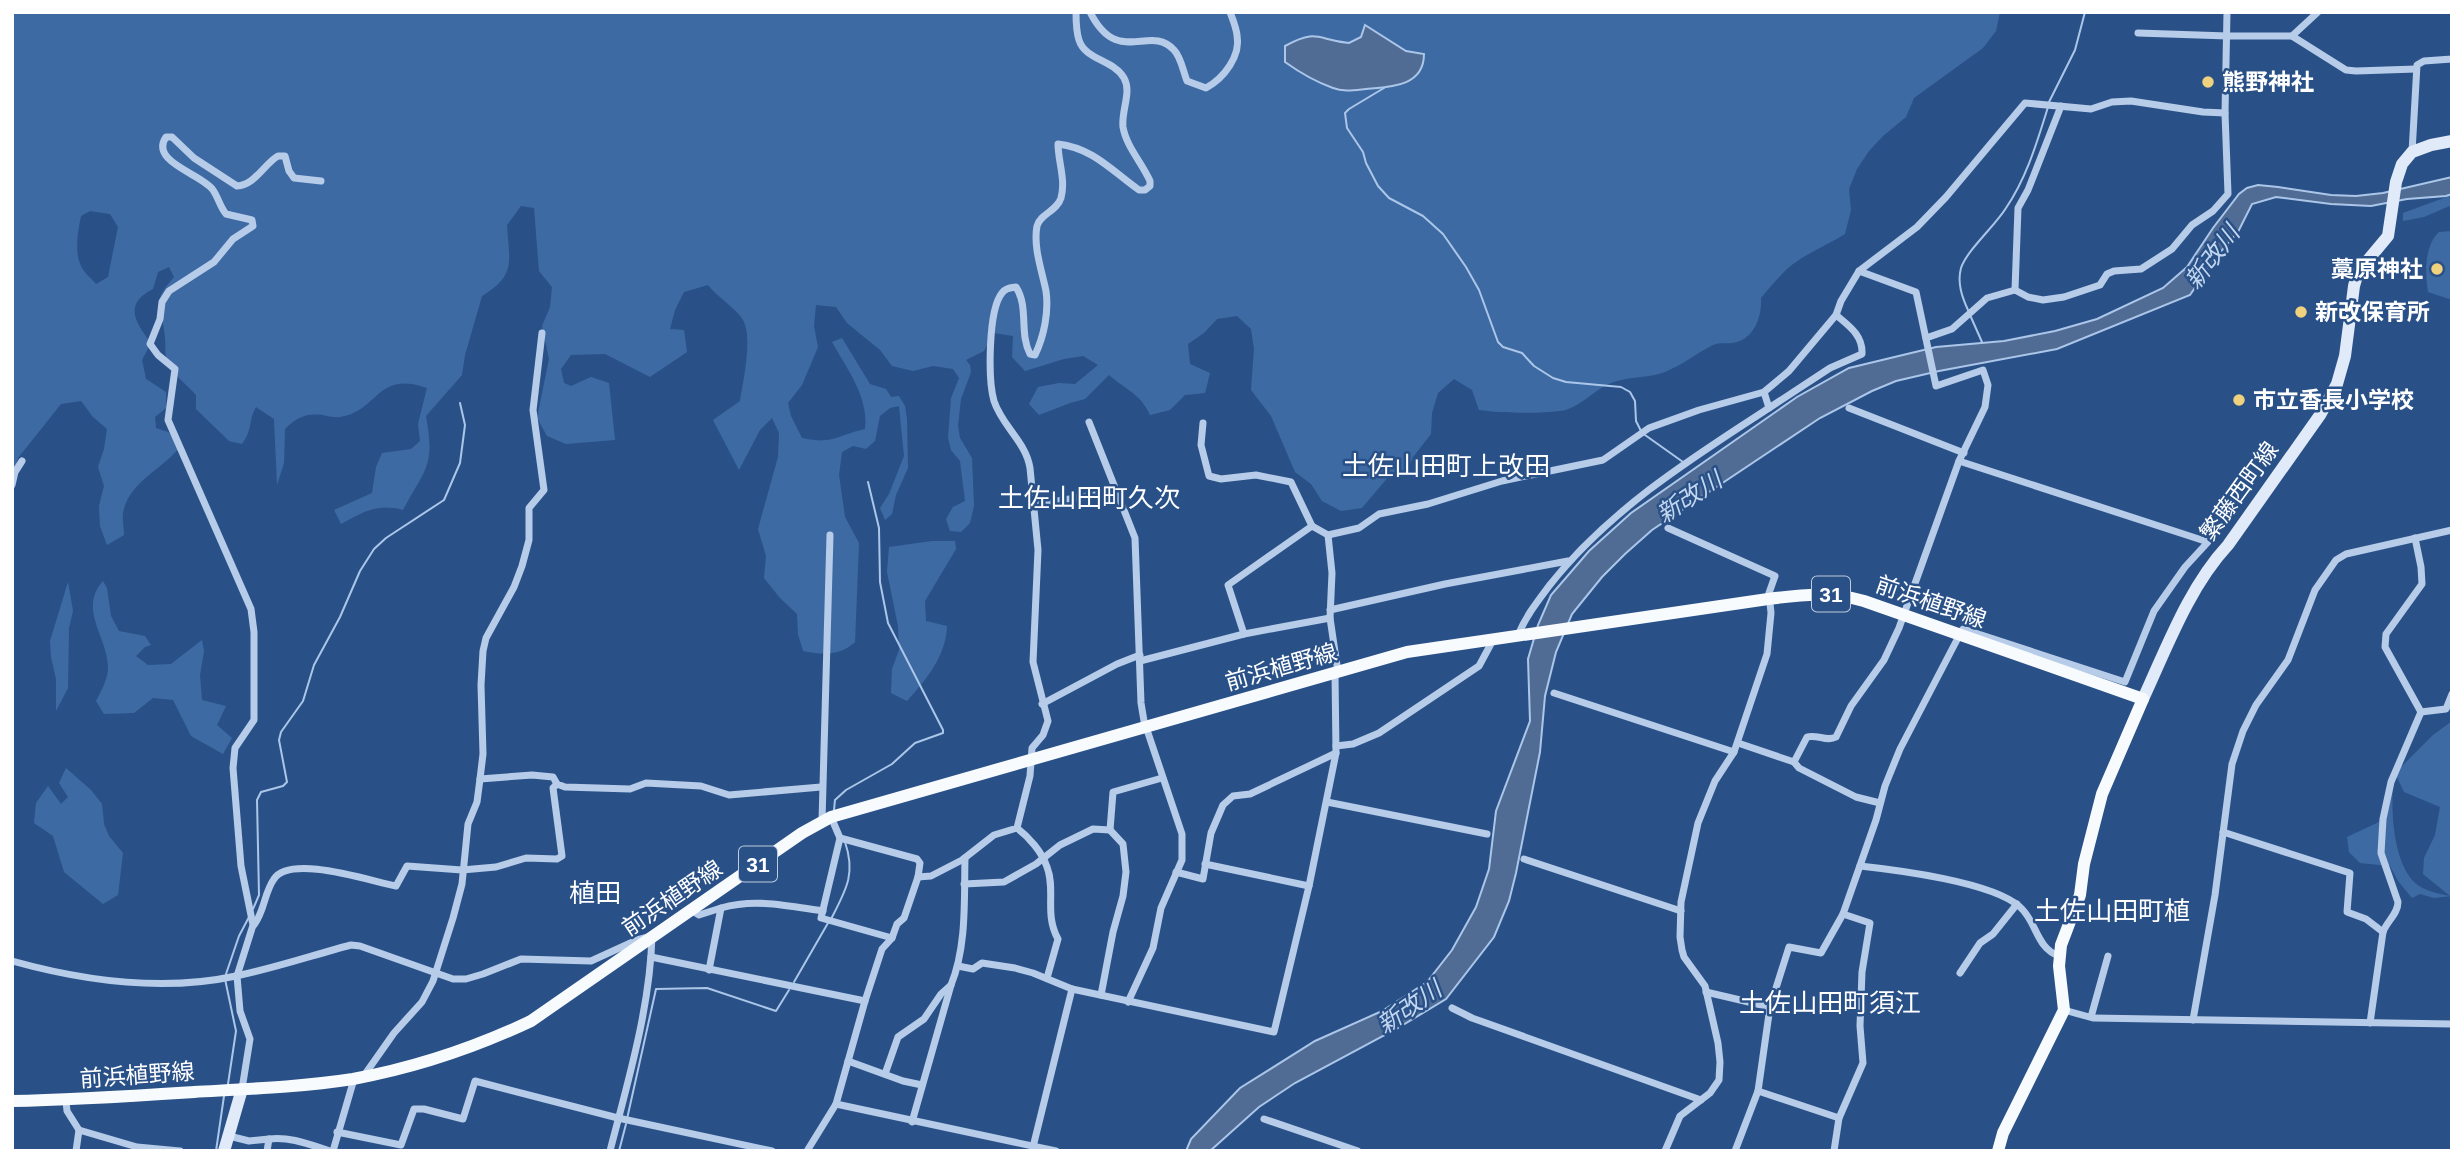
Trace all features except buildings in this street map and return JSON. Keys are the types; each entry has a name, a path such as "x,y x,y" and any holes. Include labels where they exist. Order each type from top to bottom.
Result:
{"main road":[{"path":"2412,152 2452,141"},
{"name":"繁藤西町線","path":"2143,699 2186,608 2214,561 2228,545 2337,384 2345,356 2358,272 2385,241 2391,222 2396,182 2402,164 2412,152"},
{"name":"前浜植野線","path":"12,1101 65,1101 358,1078 454,1051 531,1021 826,819 1408,652 1768,599 1823,594 1846,595 2143,699"},
{"path":"1998,1151 2003,1133 2064,1010 2059,956 2080,895 2098,806 2143,699"},
{"path":"224,1151 242,1089"}],"street":[{"path":"1017,828 1030,776 1032,748 1048,721 1033,662 1038,550 1028,455 1001,416 991,388 994,318 1000,295 1007,288 1016,287 1023,307 1025,345 1030,354 1035,355 1045,326 1046,295 1037,243 1037,225 1057,206 1062,197 1058,144 1080,148 1092,154 1139,190 1150,186 1150,181 1128,143 1124,130 1126,84 1122,74 1083,48 1079,41 1076,12"},
{"path":"1090,12 1098,28 1113,41 1161,42 1172,47 1177,53 1187,81 1206,88 1227,70 1237,50 1238,36 1230,12"},
{"path":"1926,338 1952,329 1987,298 2015,290 2028,297 2043,300 2064,297 2099,285 2107,274 2114,271 2141,269 2172,249 2192,225 2213,211 2228,194 2225,113 2227,12"},
{"path":"2292,36 2318,12"},
{"path":"2138,33 2292,36 2346,70 2416,68"},
{"path":"2412,152 2416,68 2424,61 2452,59"},
{"path":"1203,423 1200,446 1209,476 1221,479 1256,475 1292,482 1312,526 1328,535 1359,528 1380,514 1428,504 1514,478 1603,460 1649,428 1699,410 1764,392 1789,371 1836,315 1859,271 1917,227 1946,197 2025,103 2091,109 2112,102 2131,101 2225,113"},
{"path":"2015,290 2018,208 2034,177 2061,106"},
{"path":"253,925 241,866 233,768 236,748 254,720 254,632 251,609 168,420 169,397 175,369 158,355 150,344 160,319 162,302 169,291 214,262 233,239 253,226 251,220 226,214 213,190 173,163 163,149 163,142 166,137 172,137 194,158 237,186 255,177 278,156 285,156 294,178 321,181"},
{"path":"1794,762 1807,737 1836,737 1851,706 1884,660 1904,614 1959,461 1985,407 1988,385 1983,370 1936,386 1916,292 1859,271"},
{"path":"1521,636 1525,619 1569,561 1607,524 1654,486 1769,408 1830,368 1862,354 1863,347 1855,331 1836,315"},
{"path":"229,1136 249,1141 277,1138 298,1141 331,1151 358,1078 422,1002 435,973 462,884 461,870 468,824 477,802 483,754 483,651 486,638 514,587 522,566 529,540 529,508 544,490 533,397 542,333"},
{"path":"1764,392 1769,408"},
{"path":"1849,408 1964,453"},
{"path":"1090,422 1135,538 1141,703 1145,726 1182,834 1182,860 1161,908 1153,948 1128,1002"},
{"path":"12,485 15,472 22,461"},
{"path":"1735,1151 1758,1091 1770,1007 1789,947 1821,953 1843,914 1900,748 1963,629 2125,682 2154,611 2207,542 1959,461"},
{"path":"1033,505 1118,491"},
{"path":"1244,634 1228,585 1312,526"},
{"path":"1665,1151 1680,1116 1717,1086 1720,1062 1706,992 1702,979 1684,957 1681,911 1698,822 1715,781 1736,748 1767,654 1771,613 1768,599 1775,576 1668,528"},
{"path":"2193,1020 2205,957 2232,764 2243,731 2256,705 2288,660 2306,609 2327,571 2336,560 2346,554 2452,530"},
{"path":"807,1151 836,1104 864,1001 882,949 892,938 897,924 904,918 920,863 917,859 840,838 826,819 821,787 830,535"},
{"path":"958,966 973,969 982,963 1015,968 1072,989 1274,1032 1310,886 1336,750 1337,673 1330,614 1332,573 1328,535"},
{"path":"2415,538 2422,584 2386,634 2385,648 2421,712"},
{"path":"1042,704 1117,664 1445,584 1569,561"},
{"path":"1176,872 1203,878 1211,833 1223,805 1233,796 1250,794 1336,750 1379,733 1479,666 1493,640"},
{"path":"1554,693 1736,748 1794,762 1800,768 1851,795 1880,803"},
{"path":"2421,712 2446,709 2452,694"},
{"path":"2370,1023 2383,932 2398,909 2381,853 2386,797 2399,759 2421,712"},
{"path":"480,779 532,775 553,777 557,784 565,787 630,789 646,783 701,786 729,795 821,787"},
{"path":"1101,995 1126,872 1122,844 1110,830 1113,792 1162,778"},
{"path":"242,1089 250,1040 240,1011 237,976 253,925 265,905 274,878 292,868 315,869 396,886 407,866 461,870 496,867 526,858 557,859 562,856 553,788 557,784"},
{"path":"1327,802 1487,834"},
{"path":"918,877 931,876 965,858 994,835 1017,828"},
{"path":"1017,828 1029,837 1048,868 1051,927 1058,939 1046,978"},
{"path":"964,884 1004,883 1060,845 1093,829 1110,830"},
{"path":"2223,832 2350,873 2347,912 2366,919 2383,932"},
{"path":"840,838 821,918 892,938"},
{"path":"912,1122 958,966 965,858"},
{"path":"1524,859 1681,911"},
{"path":"1205,864 1310,886"},
{"path":"1860,866 1899,870 1960,882 2017,904 2027,914 2043,946 2059,956"},
{"path":"691,910 699,915 734,904 762,902 823,911"},
{"path":"1960,973 1980,943 1993,934 2017,904"},
{"path":"709,970 721,908"},
{"path":"1834,1151 1839,1118 1863,1063 1860,1026 1862,972 1870,923 1843,914"},
{"path":"12,961 49,971 116,982 166,983 237,976 351,945 453,979 466,979 521,959 591,961 652,936 639,1031 610,1151"},
{"path":"2091,1017 2108,956"},
{"path":"651,957 864,1001"},
{"path":"885,1074 898,1037 924,1019 941,994 951,985"},
{"path":"1032,1148 1072,989"},
{"path":"1706,992 1770,1007"},
{"path":"1451,1008 1472,1018 1701,1100"},
{"path":"2064,1010 2091,1017 2452,1024"},
{"path":"848,1061 903,1082 922,1085"},
{"path":"337,1132 401,1145 414,1109 463,1119 475,1081 618,1118 772,1151"},
{"path":"1758,1091 1839,1118"},
{"path":"65,1101 67,1111 79,1130 76,1151"},
{"path":"836,1104 1056,1151"},
{"path":"1264,1119 1358,1151"},
{"path":"79,1130 137,1147 180,1151"},
{"path":"267,1151 269,1139"}],"shaded area":[{"path":"12,12 2000,12 1996,31 1983,48 1914,98 1906,117 1869,151 1857,169 1849,189 1851,210 1845,234 1801,259 1780,276 1761,298 1758,320 1746,337 1732,343 1713,345 1659,374 1611,383 1567,410 1519,413 1479,410 1472,390 1454,379 1438,393 1432,413 1431,434 1413,457 1406,476 1389,476 1362,508 1341,511 1322,501 1311,484 1295,472 1271,416 1251,390 1254,349 1251,329 1237,316 1217,319 1204,333 1188,344 1190,364 1210,373 1205,393 1185,395 1170,410 1150,415 1137,397 1109,375 1085,399 1039,415 1029,404 1038,387 1059,383 1075,384 1098,365 1083,356 1025,371 1012,357 1013,336 994,333 984,351 966,360 971,372 961,399 958,426 960,438 972,458 974,506 970,523 961,532 950,531 946,519 953,507 965,501 960,461 951,450 948,438 951,398 959,378 953,369 933,366 913,371 892,366 880,350 847,323 836,307 816,305 814,326 818,347 802,385 788,403 802,438 828,440 865,429 864,406 860,395 832,342 842,338 870,384 886,389 891,397 899,396 905,406 907,419 908,468 896,495 892,514 885,520 880,508 889,494 904,456 899,406 890,408 880,416 875,441 866,449 853,446 842,452 839,475 845,517 859,543 855,642 837,652 824,654 803,651 798,634 797,614 764,578 766,556 758,529 778,457 779,433 772,418 760,430 739,470 713,420 740,401 746,360 746,328 740,315 708,285 684,292 675,310 670,329 684,330 687,352 650,377 605,354 571,355 561,369 564,383 571,386 591,377 609,383 615,440 566,444 547,436 537,418 549,359 542,326 550,307 552,287 539,271 534,208 521,206 507,225 509,258 506,274 482,296 462,375 426,416 429,457 423,475 403,510 378,508 363,512 341,524 334,510 372,493 376,467 382,453 411,449 420,441 418,424 427,388 397,384 379,393 353,413 338,417 312,415 294,421 285,429 284,463 277,485 274,419 256,407 242,444 229,441 196,409 196,395 169,365 159,301 174,277 169,267 158,272 153,289 138,301 135,314 140,328 151,343 142,360 146,379 166,392 166,408 155,417 156,428 168,432 182,444 132,492 123,513 124,535 107,545 100,526 99,506 104,486 98,467 107,429 81,401 61,404 18,458 12,476","holes":["90,211 110,214 118,227 108,277 96,284 84,271 79,260 77,241 81,216"]},
{"path":"2452,195 2452,205 2424,217 2403,221 2403,213"},
{"name":"藁原神社","path":"2452,231 2452,299 2449,299 2428,292 2426,268 2428,252 2434,238 2439,232"},
{"path":"955,541 956,549 925,601 926,621 947,626 946,637 934,667 907,701 891,693 892,669 899,650 898,626 887,572 889,547"},
{"path":"103,581 107,588 111,616 119,631 145,636 151,645 136,656 148,665 171,664 202,640 202,700 226,706 217,725 232,738 223,754 191,736 173,700 153,698 134,713 104,714 96,701 106,678 107,658 96,625 93,603"},
{"path":"68,582 73,611 69,628 68,688 56,711 56,679 50,641"},
{"path":"2452,721 2452,896 2434,898 2420,894 2412,898 2390,866 2360,863 2349,852 2347,837 2384,817 2393,784 2393,824 2404,867 2410,878 2419,886 2450,896 2423,874 2424,858 2435,835 2440,807 2404,792 2395,773 2433,735"},
{"path":"66,768 91,790 102,804 104,824 109,836 123,853 118,895 103,904 64,872 53,836 34,823 36,803 48,786 61,804 68,797 59,783"}],"water":[{"path":"1365,25 1406,51 1424,54 1422,65 1412,79 1394,86 1337,89 1320,83 1285,62 1285,46 1311,36 1349,43 1361,37"},
{"name":"新改川","path":"2452,177 2452,194 2446,196 2407,199 2371,206 2276,197 2252,204 2238,232 2216,257 2190,295 2057,349 1939,371 1896,381 1872,391 1820,418 1652,530 1602,577 1572,614 1556,652 1545,696 1540,752 1516,873 1509,901 1494,937 1446,999 1295,1083 1259,1107 1210,1151 1186,1151 1191,1139 1240,1088 1315,1041 1382,1011 1427,982 1452,950 1476,907 1489,869 1496,811 1530,721 1528,659 1538,625 1551,595 1589,551 1631,513 1797,397 1849,368 1936,347 2004,341 2055,331 2097,319 2163,288 2187,267 2213,228 2239,194 2247,188 2258,185 2356,196 2383,193"}],"waterway":[{"path":"2049,102 2075,50 2085,12"},
{"path":"1384,88 1345,113 1347,128 1363,152 1378,186 1389,198 1423,216 1443,234 1479,290 1498,342 1503,347 1522,353 1534,366 1553,378 1566,382 1621,387 1630,392 1635,401 1636,421 1641,431"},
{"path":"1968,310 1961,290 1961,268 2001,215 2020,184 2048,107"},
{"path":"1970,315 1982,342"},
{"path":"253,909 259,895 257,800 261,792 283,786 287,782 279,740 281,732 303,701 314,665 340,617 360,571 374,549 386,538 444,500 460,463 465,425 460,403"},
{"path":"1645,435 1683,462"},
{"path":"834,810 835,800 846,790 892,764 915,743 943,733 888,623 880,582 879,528 868,482"},
{"path":"831,919 848,882 850,863 845,842"},
{"path":"226,974 239,936 249,917"},
{"path":"794,982 828,923"},
{"path":"225,979 236,1031 228,1084"},
{"path":"627,1119 656,989 707,988 776,1011 789,990"},
{"path":"216,1151 224,1096"},
{"path":"619,1151 626,1124"}],"place":[{"name":"熊野神社","path":"2208,82"},
{"name":"藁原神社","path":"2437,269"},
{"name":"新改保育所","path":"2301,312"},
{"name":"市立香長小学校","path":"2239,400"}],"district":[{"name":"土佐山田町上改田","path":"1446,466"},
{"name":"土佐山田町久次","path":"1089,498"},
{"name":"植田","path":"595,893"},
{"name":"土佐山田町植","path":"2112,911"},
{"name":"土佐山田町須江","path":"1830,1003"}]}
